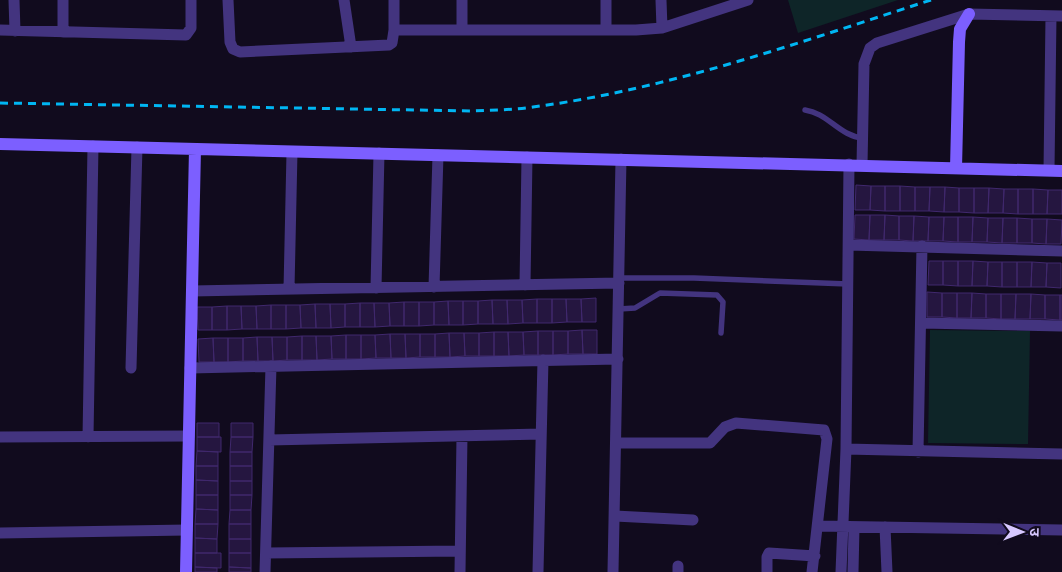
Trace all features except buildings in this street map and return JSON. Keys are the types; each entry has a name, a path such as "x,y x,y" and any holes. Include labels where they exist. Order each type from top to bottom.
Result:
{"street":[{"path":"14,0 14,31"},
{"path":"63,0 63,32"},
{"path":"0,30 186,35 192,28 191,0"},
{"path":"228,0 230,42 236,51 389,45 392,43 394,30 394,0"},
{"path":"344,0 350,48"},
{"path":"462,0 462,30"},
{"path":"606,0 606,30"},
{"path":"661,0 662,28"},
{"path":"394,30 606,30 662,28 748,0"},
{"path":"956,168 960,29 969,14"},
{"path":"853,572 846,449 849,245 856,164 862,138 864,64 870,48 877,43 969,14 1057,16 1049,170"},
{"path":"0,144 1062,170"},
{"path":"88,437 92,146"},
{"path":"131,368 137,148"},
{"path":"186,572 195,149"},
{"path":"289,289 292,152"},
{"path":"376,288 379,154"},
{"path":"434,286 438,155"},
{"path":"525,285 527,157"},
{"path":"614,572 621,159"},
{"path":"849,245 1062,251"},
{"path":"918,452 922,246"},
{"path":"192,291 525,285 619,281"},
{"path":"922,323 1062,326"},
{"path":"190,368 618,359"},
{"path":"538,572 543,360"},
{"path":"265,572 271,366"},
{"path":"616,443 710,443 725,427 742,423 820,428 828,436 812,572"},
{"path":"269,440 541,434"},
{"path":"0,437 189,436"},
{"path":"460,572 462,436"},
{"path":"846,449 1062,454"},
{"path":"615,516 693,520"},
{"path":"818,526 1062,530"},
{"path":"841,572 849,527"},
{"path":"885,527 887,572"},
{"path":"0,533 187,530"},
{"path":"266,553 460,550"},
{"path":"766,572 769,553 815,556"}],"lane":[{"path":"805,110 825,117 849,136 862,138"},
{"path":"619,281 694,278 848,284"},
{"path":"619,309 635,308 660,292 717,295 723,302 722,333"}],"green space":[{"path":"788,0 898,0 798,33"},
{"path":"930,330 1030,331 1028,444 928,443"}],"railway":[{"path":"0,103 473,111 526,108 635,89 734,63 931,0"}]}
